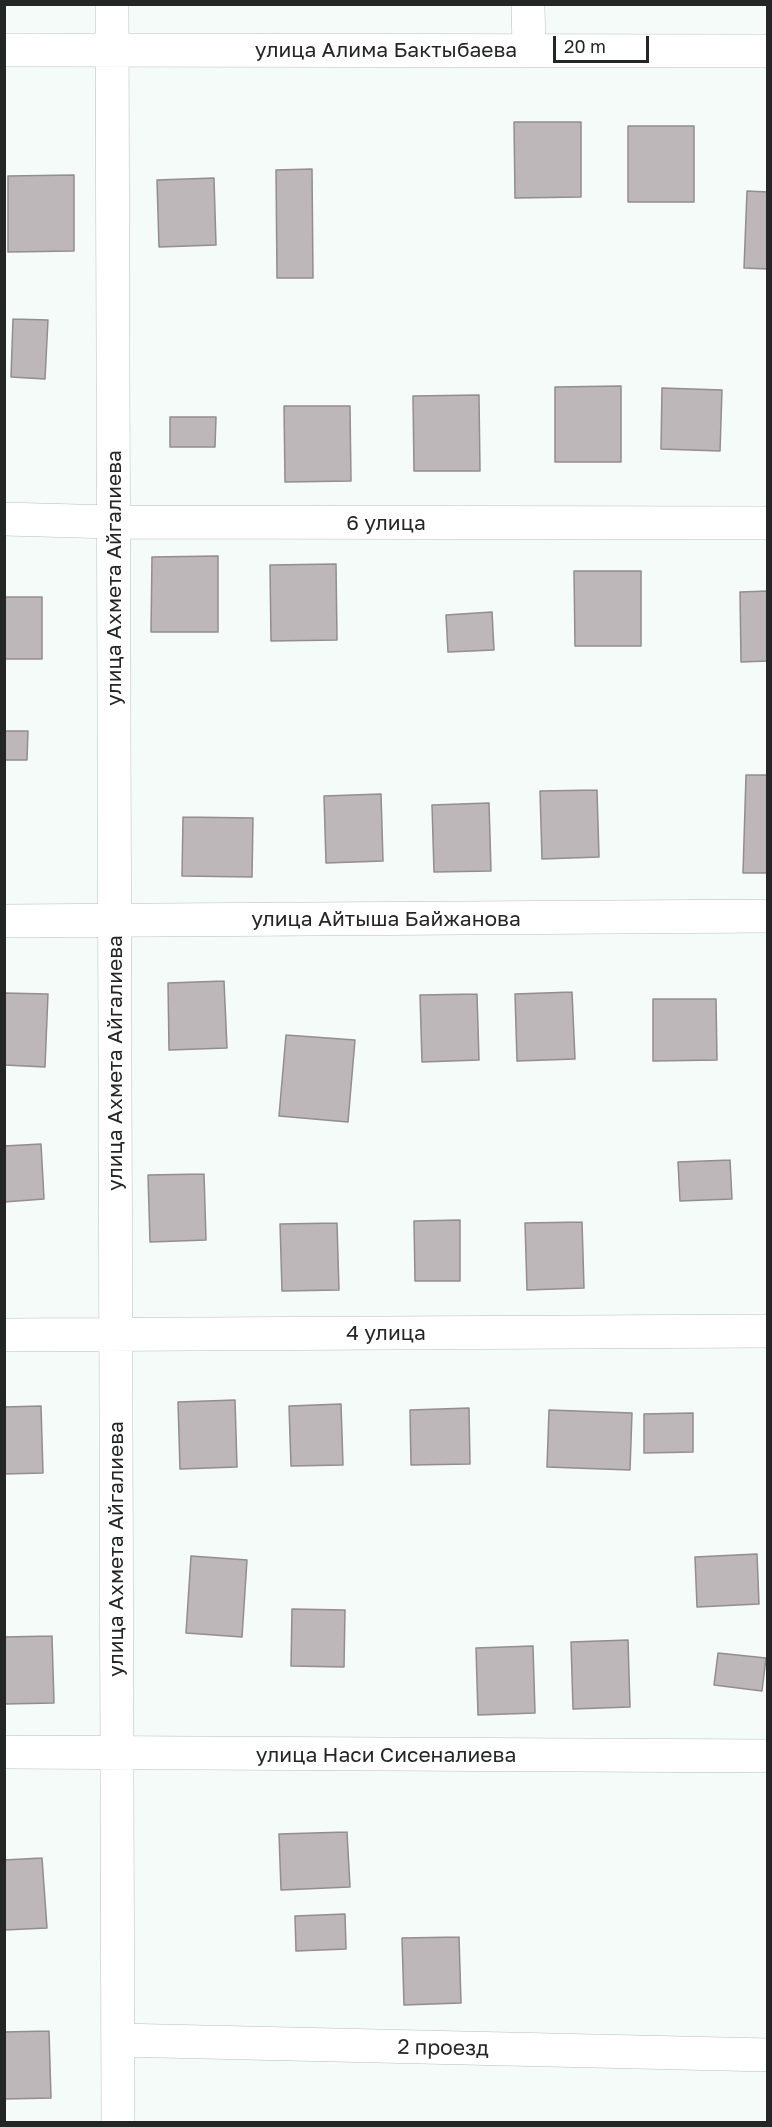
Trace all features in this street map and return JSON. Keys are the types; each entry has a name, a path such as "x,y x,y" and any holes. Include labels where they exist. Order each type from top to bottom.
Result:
{"street":[{"name":"улица Ахмета Айгалиева","path":"112,4 118,2122"},
{"path":"528,4 529,50"},
{"name":"улица Алима Бактыбаева","path":"4,50 768,51"},
{"name":"6 улица","path":"4,519 114,522 768,523"},
{"name":"улица Айтыша Байжанова","path":"4,921 768,916"},
{"name":"4 улица","path":"4,1335 768,1331"},
{"name":"улица Наси Сисеналиева","path":"4,1752 768,1756"},
{"name":"2 проезд","path":"118,2040 768,2055"}],"building":[{"path":"514,122 581,122 581,197 515,198"},
{"path":"628,126 694,126 694,202 628,202"},
{"path":"312,169 313,278 277,278 276,170"},
{"path":"74,175 74,251 8,252 8,176"},
{"path":"214,178 216,245 159,247 157,180"},
{"path":"747,191 768,192 768,269 744,268"},
{"path":"13,319 48,320 45,379 11,377"},
{"path":"621,386 621,462 555,462 555,387"},
{"path":"662,388 722,390 720,451 661,449"},
{"path":"479,395 480,471 414,471 413,396"},
{"path":"284,406 350,406 351,481 285,482"},
{"path":"170,417 216,417 215,447 170,447"},
{"path":"218,556 218,632 151,632 152,557"},
{"path":"336,564 337,640 271,641 270,565"},
{"path":"574,571 641,571 641,646 575,646"},
{"path":"768,591 768,661 741,662 740,592"},
{"path":"4,597 42,597 42,659 4,659"},
{"path":"492,612 494,650 448,652 446,615"},
{"path":"4,731 28,731 27,760 4,760"},
{"path":"746,775 768,775 768,873 743,873"},
{"path":"597,790 599,857 542,859 540,791"},
{"path":"381,794 383,861 326,863 324,796"},
{"path":"489,803 491,871 434,872 432,805"},
{"path":"183,817 253,818 252,877 182,876"},
{"path":"224,981 227,1048 169,1050 168,983"},
{"path":"572,992 575,1059 517,1061 515,994"},
{"path":"4,993 48,994 45,1067 4,1065"},
{"path":"477,994 479,1060 422,1062 420,995"},
{"path":"653,999 716,999 717,1060 653,1061"},
{"path":"286,1035 355,1040 348,1122 279,1116"},
{"path":"41,1144 44,1199 4,1202 4,1146"},
{"path":"730,1160 732,1199 680,1201 678,1162"},
{"path":"204,1174 206,1240 150,1242 148,1175"},
{"path":"460,1220 460,1281 415,1281 414,1221"},
{"path":"582,1222 584,1288 527,1290 525,1223"},
{"path":"337,1223 339,1290 282,1291 280,1224"},
{"path":"235,1400 237,1467 180,1469 178,1402"},
{"path":"341,1404 343,1465 291,1466 289,1406"},
{"path":"41,1406 43,1473 4,1474 4,1407"},
{"path":"469,1408 470,1464 411,1465 410,1410"},
{"path":"549,1410 632,1413 630,1470 547,1467"},
{"path":"693,1413 693,1452 644,1453 644,1414"},
{"path":"757,1554 759,1604 697,1607 695,1557"},
{"path":"191,1556 247,1560 242,1637 186,1633"},
{"path":"292,1609 345,1610 344,1667 291,1666"},
{"path":"52,1636 54,1703 4,1704 4,1637"},
{"path":"628,1640 630,1707 573,1709 571,1642"},
{"path":"533,1646 535,1713 478,1715 476,1648"},
{"path":"718,1653 766,1658 762,1691 714,1685"},
{"path":"347,1832 350,1887 281,1890 279,1834"},
{"path":"42,1858 47,1928 4,1930 4,1860"},
{"path":"345,1914 346,1949 296,1951 295,1916"},
{"path":"459,1937 461,2003 404,2005 402,1938"},
{"path":"49,2031 51,2098 4,2099 4,2032"}]}
